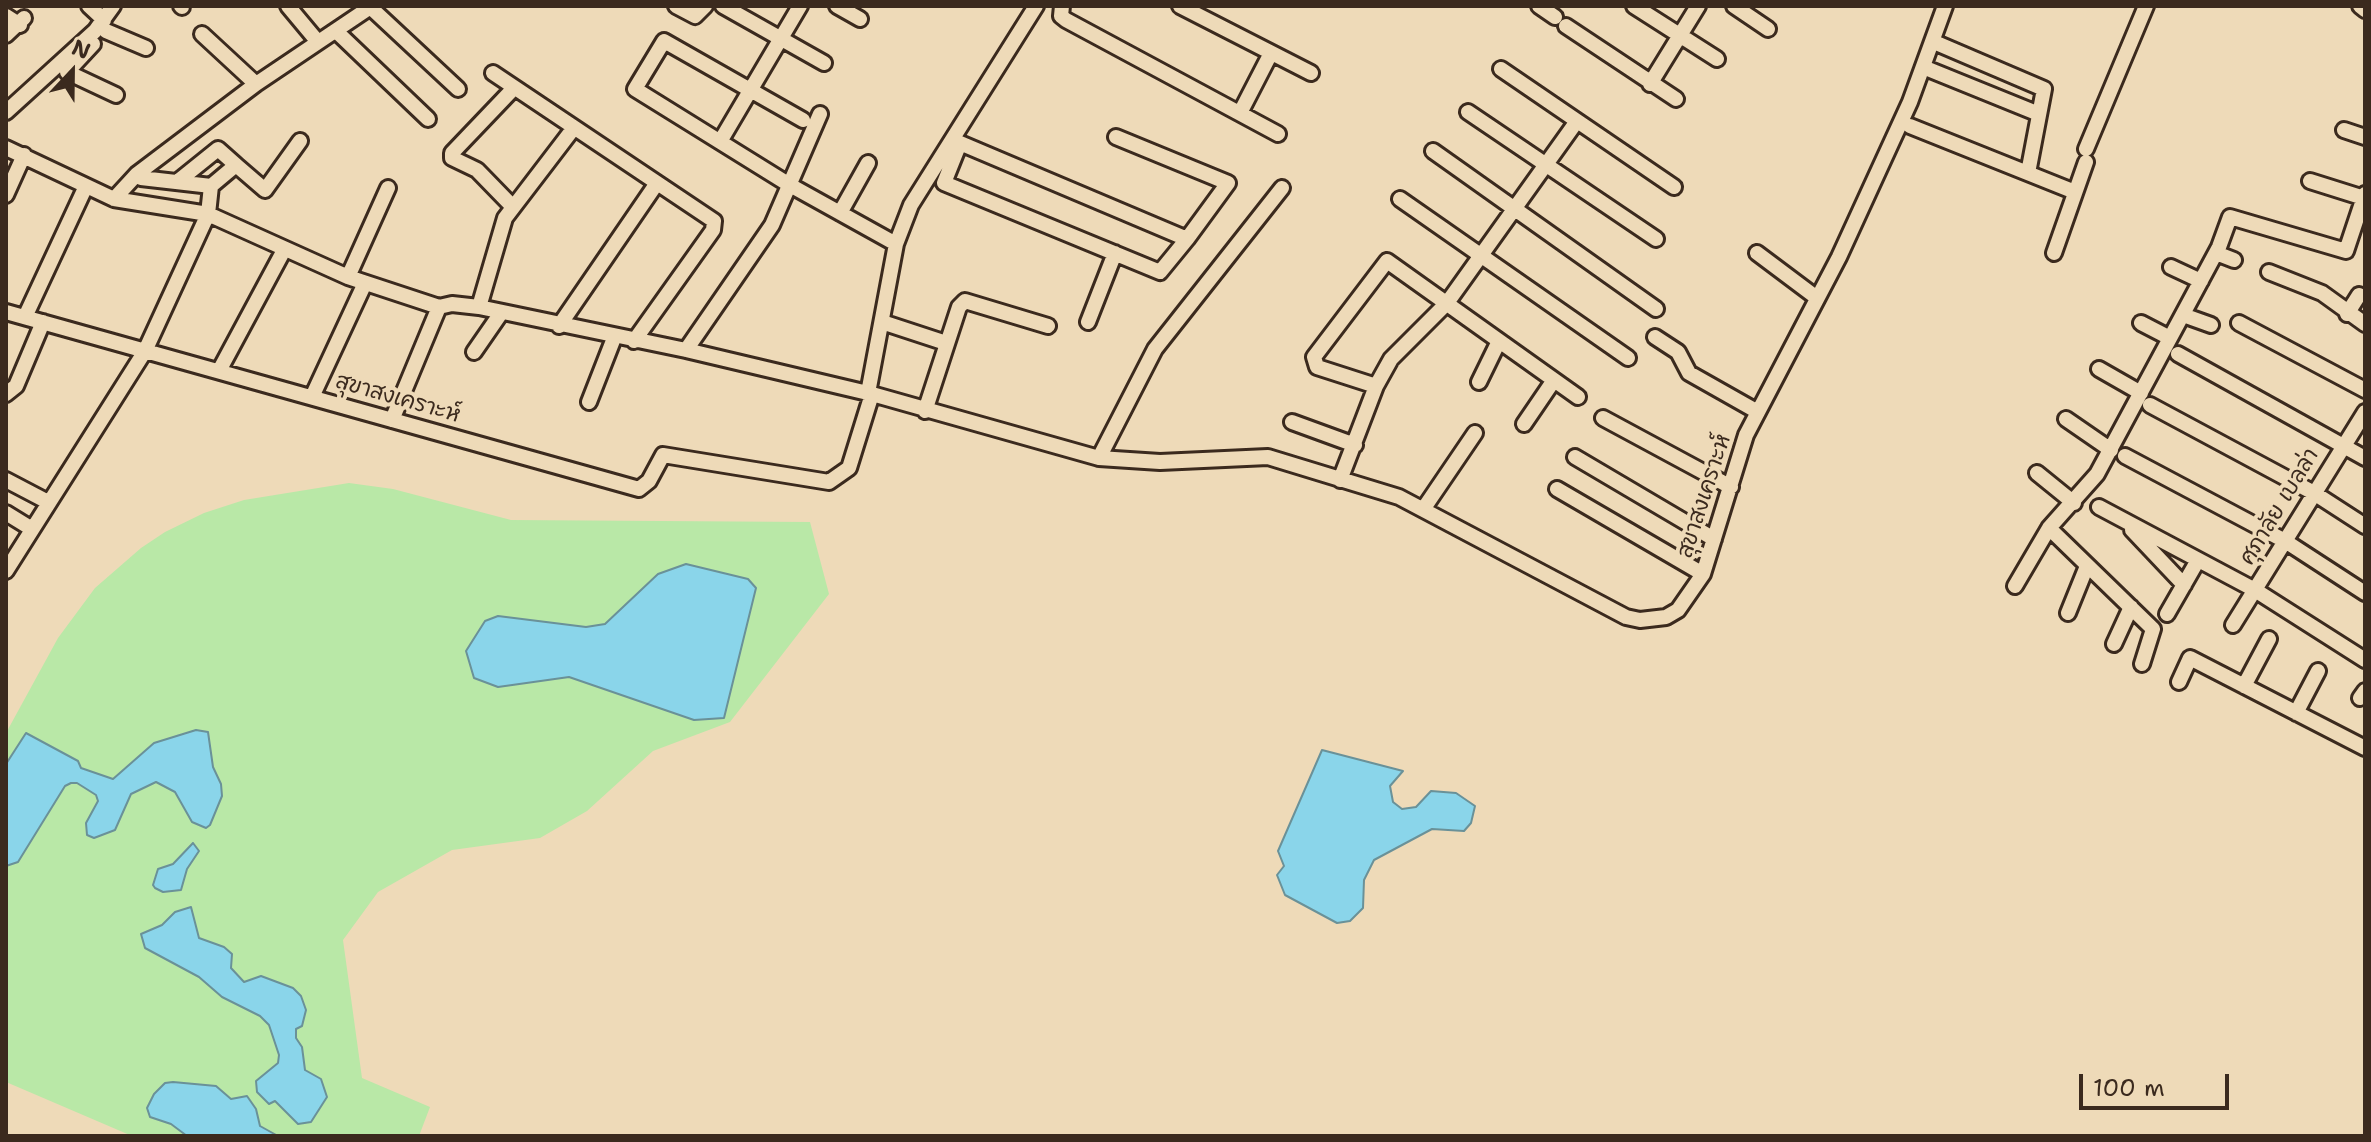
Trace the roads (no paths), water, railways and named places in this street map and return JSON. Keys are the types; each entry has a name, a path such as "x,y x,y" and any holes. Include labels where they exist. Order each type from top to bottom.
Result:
{"street":[{"path":"89,6 105,25 146,48"},
{"path":"113,6 105,25 67,72 116,95"},
{"path":"6,112 124,6"},
{"path":"288,6 318,42"},
{"path":"114,199 137,174 256,84 337,32 370,6 458,89"},
{"path":"676,6 695,16 705,6"},
{"path":"723,6 824,63"},
{"path":"721,140 800,6"},
{"path":"837,6 860,19"},
{"path":"870,394 896,244 911,205 1036,6"},
{"path":"1062,6 1061,16 1066,20 1278,134"},
{"path":"1180,6 1311,73"},
{"path":"1539,6 1676,99"},
{"path":"1634,6 1717,59"},
{"path":"1650,84 1698,6"},
{"path":"1734,6 1768,29"},
{"name":"สุขาสงเคราะห์","path":"6,148 114,199 208,214 348,277 439,307 452,304 479,307 614,338 686,350 870,394 1099,458 1160,462 1258,456 1399,497 1564,587 1640,620 1666,617 1678,610 1703,574 1746,435 1839,257 1934,42 1945,6"},
{"path":"2054,253 2086,156 2146,6"},
{"path":"2360,6 2365,10"},
{"path":"6,16 22,22 6,35"},
{"path":"337,32 428,119"},
{"path":"202,34 256,84"},
{"path":"1934,42 2044,89 2028,173"},
{"path":"803,120 670,43 660,44 637,84 637,93 721,140 788,184 896,244"},
{"path":"1240,113 1271,53"},
{"path":"1953,79 1964,55"},
{"path":"1923,67 2039,114"},
{"path":"1501,69 1674,187"},
{"path":"493,73 716,225 634,341"},
{"path":"513,207 477,170 452,158 514,88"},
{"path":"1468,112 1656,239"},
{"path":"686,350 772,225 820,114"},
{"path":"1340,480 1376,386 1391,359 1447,303 1577,121"},
{"path":"1910,126 2075,192"},
{"path":"479,307 505,218 573,129"},
{"path":"2344,130 2365,137"},
{"path":"1116,137 1228,183 1187,239 1160,272 944,183 960,143 1187,239"},
{"path":"177,182 218,149 265,190 300,141"},
{"path":"1433,151 1656,309"},
{"path":"6,195 24,155"},
{"path":"936,161 951,167"},
{"path":"840,213 868,163"},
{"path":"6,571 145,351 208,214 211,186 236,165"},
{"path":"137,174 141,178 211,186"},
{"path":"2015,586 2049,528 2118,453 2146,399 2170,338 2216,253 2230,217 2346,251 2364,196 2310,181"},
{"path":"559,326 657,183"},
{"path":"25,317 86,186"},
{"path":"348,277 388,188"},
{"path":"1099,458 1155,349 1282,188"},
{"path":"1400,199 1628,358"},
{"path":"219,371 284,250"},
{"path":"1088,322 1115,253"},
{"path":"1757,253 1817,298"},
{"path":"2216,253 2234,260"},
{"path":"1376,386 1317,367 1314,357 1387,261 1578,397"},
{"path":"2171,267 2201,281"},
{"path":"2269,272 2322,293 2347,314 2365,324"},
{"path":"312,397 365,283"},
{"path":"2347,314 2359,295"},
{"path":"925,411 959,307 965,301 1048,326"},
{"path":"392,420 439,307"},
{"name":"สุขาสงเคราะห์","path":"6,312 639,489 649,481 663,455 829,482 849,468 870,394"},
{"path":"474,352 501,313"},
{"path":"2183,315 2211,325"},
{"path":"6,394 16,386 43,322"},
{"path":"882,322 946,343"},
{"path":"2141,323 2170,338"},
{"path":"2239,323 2365,390"},
{"path":"1655,337 1678,352 1689,373 1758,412"},
{"path":"589,402 614,338"},
{"path":"1479,382 1499,341"},
{"path":"2178,354 2365,458"},
{"path":"2099,369 2146,399 2314,493 2365,526"},
{"path":"1524,424 1554,380"},
{"name":"ศุภาลัย เบลล่า","path":"2233,625 2365,412"},
{"path":"1603,418 1731,487"},
{"path":"2066,419 2118,453 2285,541 2365,593"},
{"path":"1292,422 1355,445"},
{"path":"1424,508 1475,433"},
{"path":"1575,457 1714,539"},
{"path":"2037,473 2074,503"},
{"path":"6,480 48,502"},
{"path":"1557,489 1703,574"},
{"path":"2099,507 2255,590 2365,660"},
{"path":"6,513 32,529"},
{"path":"2123,519 2184,585"},
{"path":"2049,528 2153,629 2142,664"},
{"path":"2167,614 2198,560"},
{"path":"2068,613 2087,566"},
{"path":"2114,644 2131,607"},
{"path":"2244,686 2269,639"},
{"path":"2179,682 2190,658 2365,748"},
{"path":"2296,713 2318,671"}],"water":[{"path":"686,564 748,579 756,588 724,718 694,720 569,677 498,687 474,678 466,651 485,621 498,616 586,627 605,624 658,574"},
{"path":"196,730 208,732 213,767 221,784 222,796 206,828 192,822 175,792 156,782 131,794 115,830 94,838 87,835 86,823 98,801 96,795 77,783 71,783 65,786 18,862 6,866 6,764 26,733 78,761 81,768 113,779 154,743"},
{"path":"1322,750 1403,771 1390,786 1393,802 1402,809 1416,807 1431,791 1456,793 1475,806 1471,823 1464,831 1432,829 1374,860 1364,880 1363,908 1350,921 1337,923 1285,895 1277,875 1284,866 1278,851"},
{"path":"193,843 199,851 187,869 181,890 163,892 155,888 153,885 158,869 173,864"},
{"path":"191,907 199,938 224,947 232,954 231,968 244,982 261,976 293,988 301,996 306,1010 302,1026 296,1029 296,1038 302,1047 305,1070 321,1079 327,1097 311,1122 298,1124 275,1101 269,1104 257,1092 256,1081 278,1063 279,1055 269,1025 260,1016 222,997 199,977 145,948 141,934 162,925 175,912"},
{"path":"165,1083 216,1086 231,1099 247,1096 256,1109 260,1126 278,1136 187,1136 171,1124 150,1117 147,1108 154,1094"}]}
